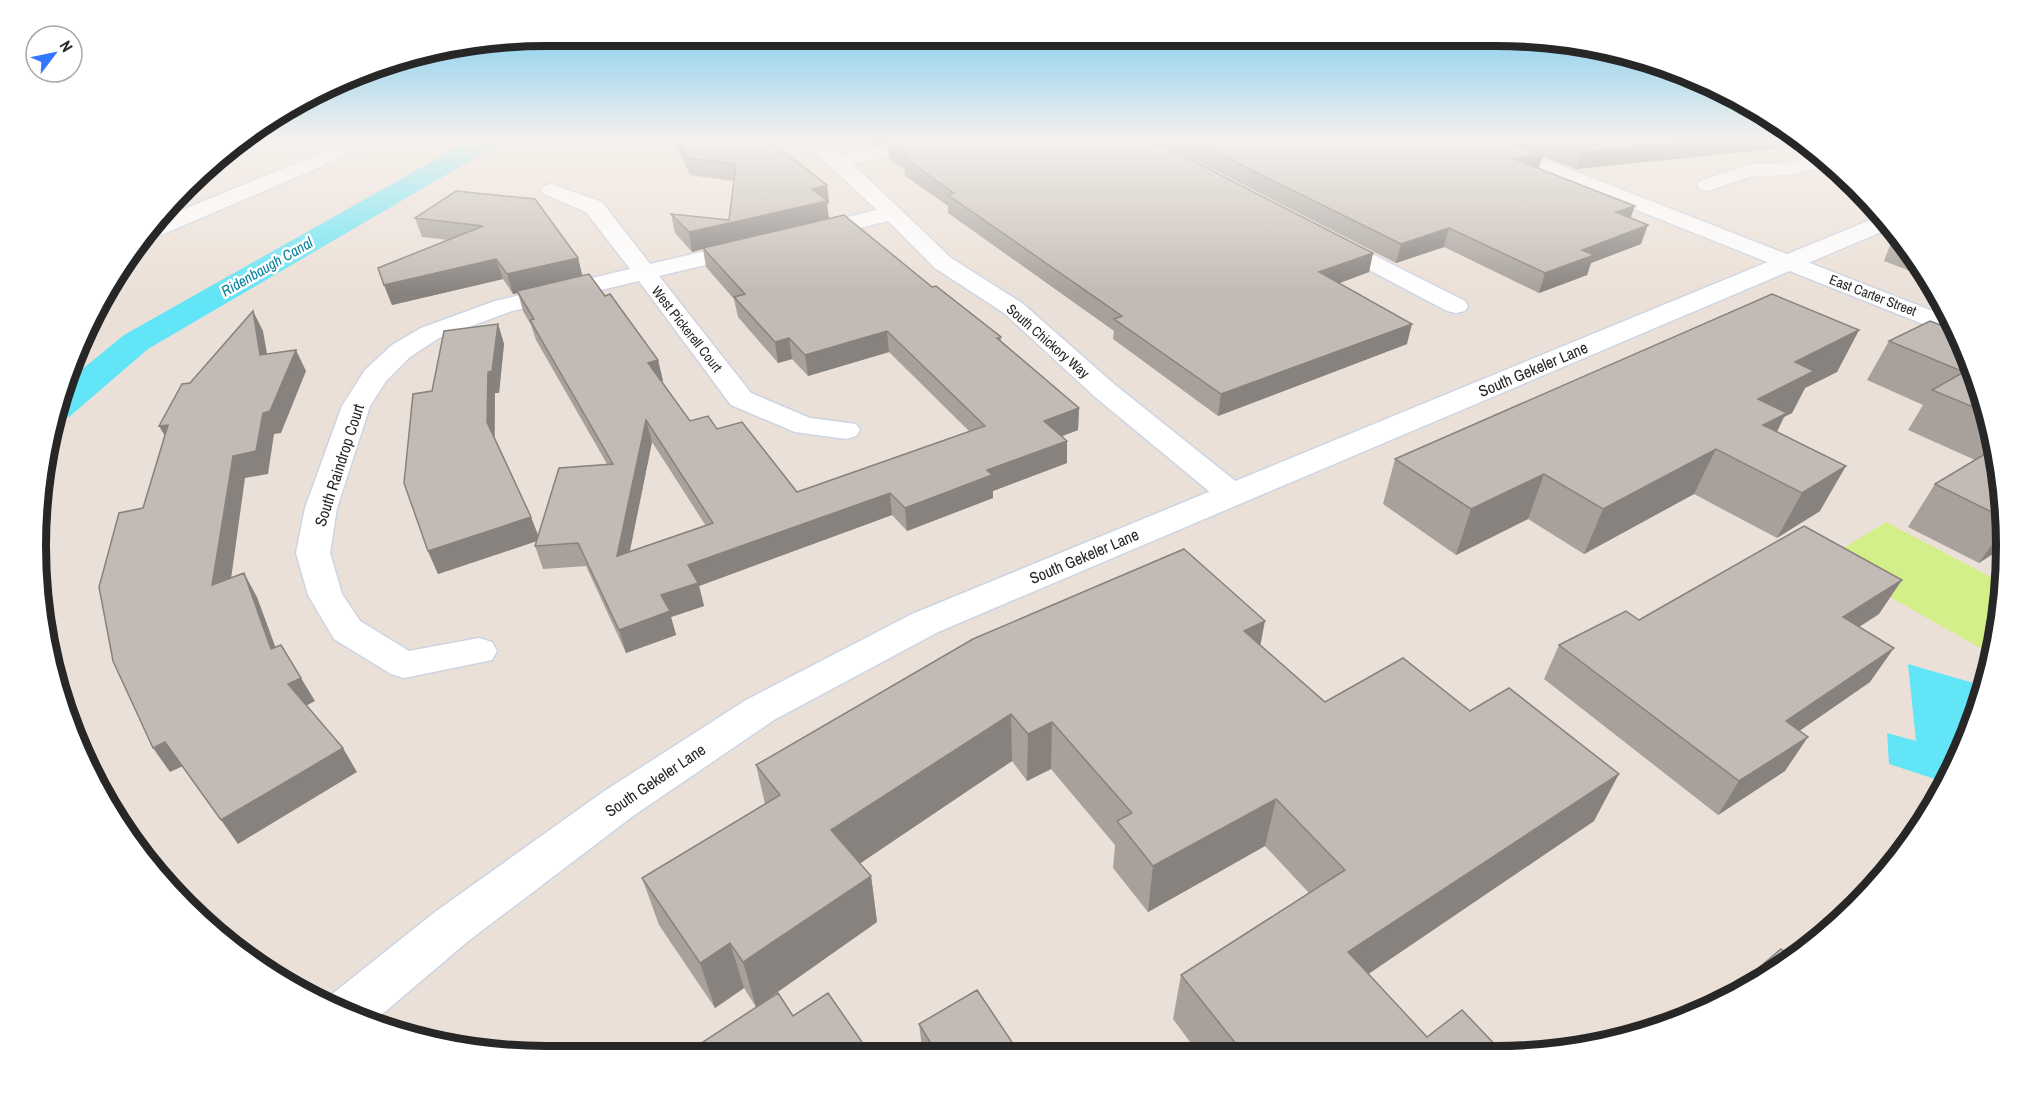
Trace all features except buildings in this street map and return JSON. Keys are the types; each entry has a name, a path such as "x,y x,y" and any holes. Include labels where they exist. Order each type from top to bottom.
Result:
{"street":[{"path":"164,225 246,191"},
{"name":"West Pickerell Court","path":"554,191 594,207 741,399 805,426 846,430"},
{"name":"South Chickory Way","path":"869,191 944,263 1013,308 1104,390 1233,495"},
{"name":"East Carter Street","path":"1608,191 1944,323"},
{"name":"South Raindrop Court","path":"479,651 404,665 347,630 325,595 313,553 321,508 356,406 375,376 401,351 430,333 504,306 893,213"},
{"name":"South Gekeler Lane","path":"354,1007 451,927 608,811 760,710 925,623 1878,225"},
{"path":"1310,230 1456,306"}],"green space":[{"path":"1886,522 1995,579 1985,651 1824,560"}],"water":[{"path":"1908,664 1977,684 1958,738 1938,780 1889,764 1887,733 1916,741"}],"waterway":[{"name":"Ridenbaugh Canal","path":"70,398 136,342 399,191"}]}
